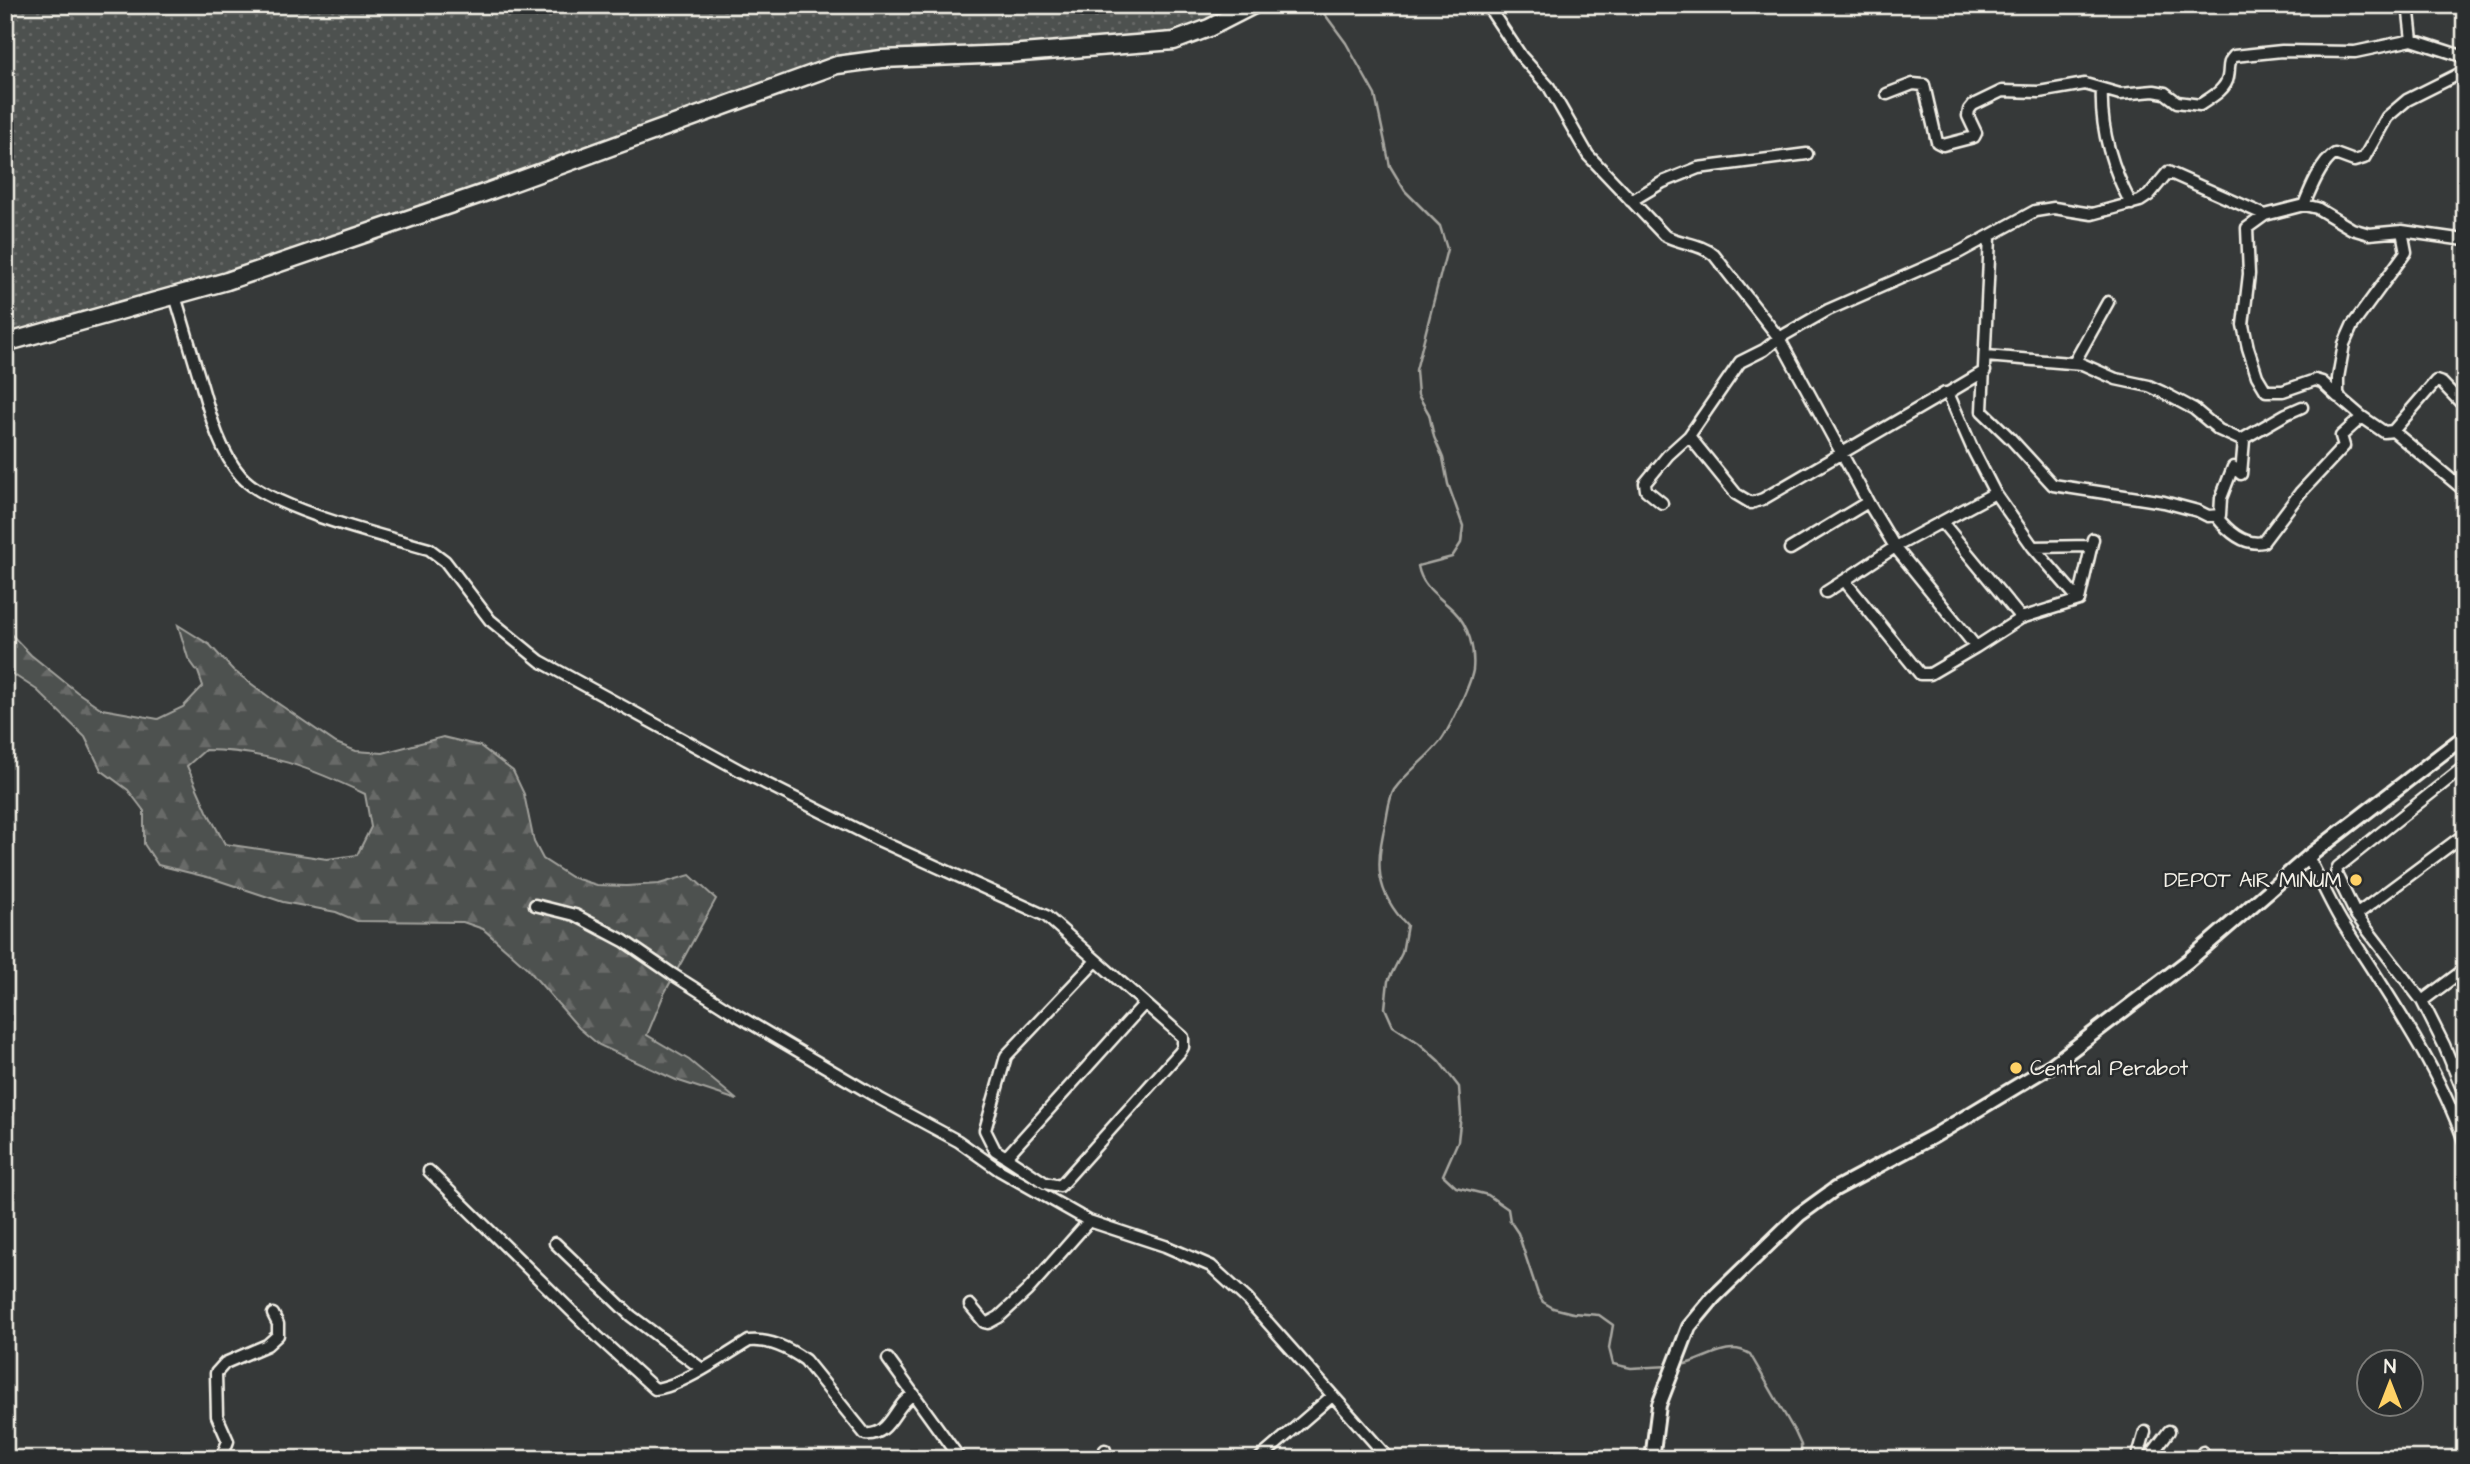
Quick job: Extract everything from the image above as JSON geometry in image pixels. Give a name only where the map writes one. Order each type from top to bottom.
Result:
[{"type":"highway","points":[[5,344],[175,296],[484,194],[837,65],[1174,41],[1197,33],[1254,5]]},
{"type":"street","points":[[1487,5],[1521,56],[1549,87],[1588,155],[1664,235],[1683,243],[1705,247],[1714,255],[1779,338],[1895,547],[1976,647]]},
{"type":"street","points":[[2403,5],[2409,13],[2412,40]]},
{"type":"street","points":[[1887,94],[1913,84],[1924,85],[1937,142],[1944,145],[1974,137],[1976,133],[1968,116],[1969,110],[1973,105],[2002,92],[2039,92],[2085,84],[2120,94],[2154,91],[2165,93],[2177,102],[2200,105],[2223,88],[2228,79],[2229,62],[2236,55],[2282,51],[2356,52],[2412,40],[2465,57]]},
{"type":"street","points":[[2304,205],[2311,187],[2328,159],[2335,154],[2354,161],[2364,158],[2387,117],[2407,100],[2465,71]]},
{"type":"street","points":[[2102,89],[2101,110],[2105,131],[2122,186],[2131,204]]},
{"type":"street","points":[[1631,201],[1663,183],[1698,169],[1807,154]]},
{"type":"street","points":[[1662,503],[1646,490],[1645,484],[1668,455],[1689,436],[1740,362],[1840,304],[1990,237],[2042,209],[2054,208],[2092,214],[2131,204],[2149,195],[2168,172],[2265,215]]},
{"type":"street","points":[[2465,240],[2402,231],[2369,234],[2358,232],[2317,208],[2304,205],[2265,215],[2249,225],[2246,234],[2249,265],[2243,325],[2257,376],[2269,392],[2283,391],[2315,380],[2322,382],[2362,417],[2384,432],[2393,431],[2435,381],[2442,383],[2465,407]]},
{"type":"street","points":[[2342,399],[2338,386],[2344,344],[2358,318],[2406,252],[2402,231]]},
{"type":"street","points":[[1990,237],[1982,411],[2050,483],[2164,502],[2216,516],[2220,514],[2221,498],[2233,467],[2241,474],[2244,440]]},
{"type":"street","points":[[175,296],[214,425],[241,477],[312,514],[429,549],[445,561],[490,620],[558,673],[878,840],[1035,909],[1060,926],[1183,1037],[1184,1047],[1060,1186],[1045,1183],[995,1150],[985,1130],[1006,1056],[1096,961]]},
{"type":"street","points":[[2074,363],[2108,302]]},
{"type":"street","points":[[1986,356],[2074,363],[2096,369],[2116,379],[2162,391],[2194,409],[2219,430],[2237,439],[2244,440],[2302,407]]},
{"type":"street","points":[[1689,436],[1736,494],[1751,503],[1763,499],[1985,371]]},
{"type":"street","points":[[1948,393],[1995,493],[2033,547],[2079,600]]},
{"type":"street","points":[[2216,516],[2228,532],[2256,543],[2263,542],[2300,492],[2344,446],[2342,433],[2362,417]]},
{"type":"street","points":[[2393,431],[2465,491]]},
{"type":"street","points":[[1826,592],[1895,547],[1995,493]]},
{"type":"street","points":[[1790,549],[1868,502]]},
{"type":"street","points":[[1942,522],[2021,618]]},
{"type":"street","points":[[2033,547],[2092,543],[2079,600]]},
{"type":"street","points":[[1848,578],[1848,585],[1920,674],[1930,674],[2021,618],[2079,600]]},
{"type":"street","points":[[1652,1459],[1659,1405],[1689,1327],[1708,1304],[1799,1215],[1835,1189],[1934,1136],[2052,1065],[2188,961],[2308,857],[2465,736]]},
{"type":"street","points":[[2465,766],[2338,867],[2337,879],[2356,915],[2422,1001],[2465,1096]]},
{"type":"street","points":[[2356,915],[2465,834]]},
{"type":"street","points":[[2308,857],[2342,921],[2399,1011],[2430,1068],[2465,1144]]},
{"type":"street","points":[[535,905],[575,915],[624,941],[737,1015],[957,1141],[999,1170],[1089,1221],[1165,1246],[1211,1266],[1247,1299],[1389,1459]]},
{"type":"street","points":[[2422,1001],[2465,969]]},
{"type":"street","points":[[1006,1157],[1144,1004]]},
{"type":"street","points":[[2452,1066],[2465,1056]]},
{"type":"street","points":[[429,1171],[599,1338],[656,1389],[665,1388],[749,1341],[759,1340],[780,1346],[805,1360],[865,1434],[872,1435],[887,1427],[906,1398],[914,1394]]},
{"type":"street","points":[[970,1305],[984,1322],[988,1323],[999,1317],[1027,1291],[1089,1221]]},
{"type":"street","points":[[555,1243],[631,1316],[702,1368]]},
{"type":"street","points":[[221,1459],[228,1441],[217,1416],[216,1373],[225,1363],[267,1345],[278,1335],[278,1324],[273,1314]]},
{"type":"street","points":[[888,1359],[960,1459]]},
{"type":"street","points":[[1259,1459],[1332,1396]]},
{"type":"street","points":[[2148,1459],[2169,1431]]},
{"type":"street","points":[[2137,1459],[2145,1432]]},
{"type":"street","points":[[1098,1459],[1105,1450]]},
{"type":"green space","points":[[5,5],[1237,5],[1179,39],[854,56],[599,147],[232,272],[5,339]]},
{"type":"green space","points":[[178,625],[210,645],[233,670],[273,700],[336,743],[356,751],[383,753],[443,737],[480,746],[513,771],[524,794],[534,842],[543,859],[571,877],[597,885],[626,886],[659,884],[690,875],[716,899],[664,994],[647,1035],[689,1060],[737,1100],[676,1080],[599,1045],[579,1028],[526,967],[483,929],[463,922],[357,921],[336,912],[283,902],[211,878],[158,865],[144,844],[144,811],[128,790],[101,770],[85,737],[37,690],[5,669],[5,628],[31,655],[102,709],[158,719],[183,707],[203,686],[198,672],[188,658]],"holes":[[[205,750],[227,751],[288,763],[365,794],[371,827],[357,855],[327,859],[225,844],[187,766]]]},
{"type":"waterway","points":[[1318,5],[1346,43],[1375,95],[1390,166],[1405,191],[1440,226],[1447,249],[1416,370],[1418,395],[1429,414],[1448,484],[1463,526],[1461,543],[1452,557],[1418,566],[1427,586],[1464,624],[1472,646],[1473,670],[1464,696],[1443,738],[1399,784],[1390,801],[1380,850],[1380,876],[1389,901],[1407,925],[1402,953],[1388,981],[1385,1008],[1393,1026],[1419,1043],[1439,1061],[1459,1087],[1461,1115],[1458,1141],[1443,1175],[1456,1187],[1488,1195],[1508,1209],[1510,1221],[1518,1233],[1543,1302],[1553,1308],[1573,1313],[1599,1315],[1613,1325],[1609,1348],[1613,1364],[1631,1368],[1670,1366]]},
{"type":"waterway","points":[[1680,1365],[1724,1350],[1741,1350],[1750,1354],[1795,1432],[1801,1445],[1802,1459]]},
{"type":"place","name":"DEPOT AIR MINUM","points":[[2356,880]]},
{"type":"place","name":"Central Perabot","points":[[2016,1068]]}]
